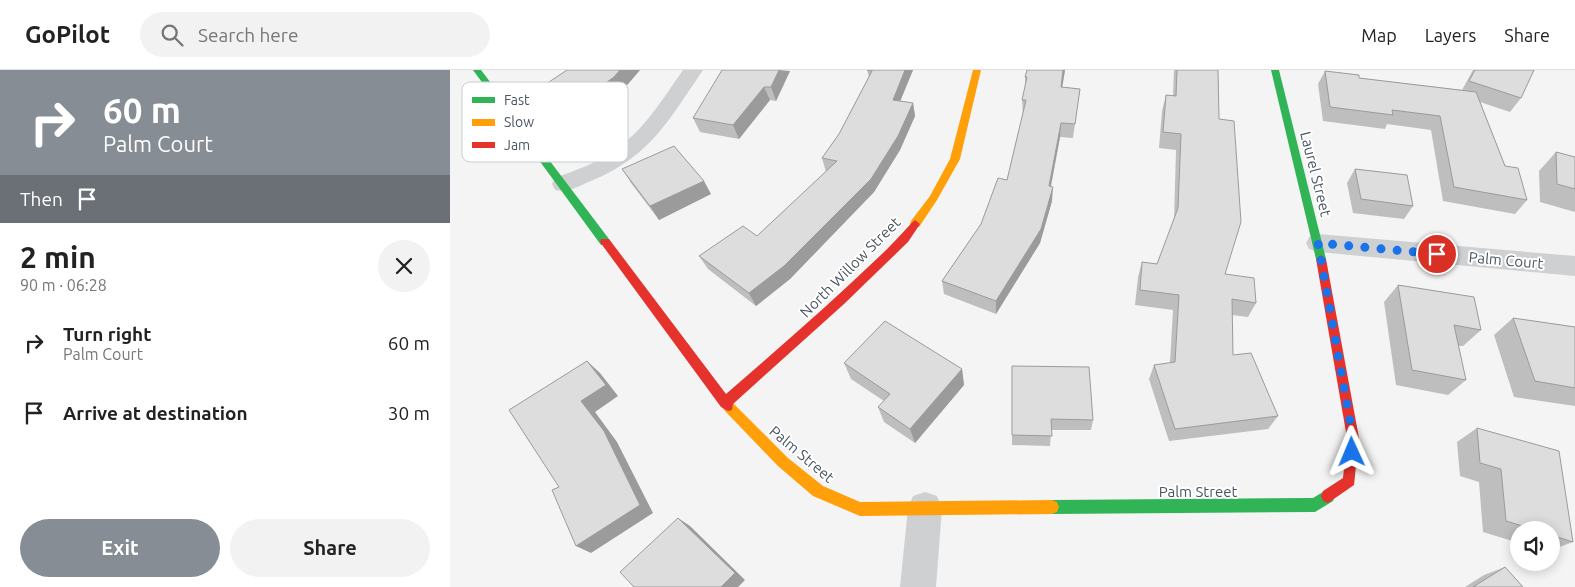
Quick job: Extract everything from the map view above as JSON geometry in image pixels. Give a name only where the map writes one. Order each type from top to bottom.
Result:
[{"type":"street","name":"Palm Street","points":[[477,70],[486,82]]},
{"type":"street","points":[[628,151],[647,133],[693,70]]},
{"type":"street","name":"North Willow Street","points":[[725,403],[840,301],[904,239],[934,198],[955,160],[978,70]]},
{"type":"street","name":"Laurel Street","points":[[1275,70],[1318,243],[1353,438],[1349,481],[1315,505]]},
{"type":"street","name":"Palm Street","points":[[546,162],[725,403],[783,462],[818,491],[860,509],[1315,505]]},
{"type":"street","points":[[563,184],[610,162]]},
{"type":"street","name":"Palm Court","points":[[1318,243],[1575,266]]},
{"type":"street","points":[[918,587],[925,508]]},
{"type":"building","points":[[567,70],[620,70],[607,82],[549,82]]},
{"type":"building","points":[[722,70],[779,70],[771,87],[764,87],[733,125],[693,118]]},
{"type":"building","points":[[867,70],[905,70],[893,100],[913,103],[898,136],[871,179],[784,266],[749,293],[699,256],[743,226],[757,236],[837,161],[822,158],[839,134],[872,71]]},
{"type":"building","points":[[1027,70],[1063,70],[1061,87],[1080,89],[1075,124],[1061,123],[1049,186],[1053,187],[1041,229],[996,301],[942,281],[981,224],[998,178],[1007,180],[1026,100],[1022,100]]},
{"type":"building","points":[[1177,70],[1218,70],[1219,119],[1234,121],[1241,222],[1225,274],[1254,278],[1256,303],[1232,299],[1233,355],[1251,353],[1278,416],[1175,429],[1154,365],[1175,362],[1179,295],[1140,290],[1142,262],[1157,264],[1178,208],[1181,134],[1163,132],[1166,95],[1176,96]]},
{"type":"building","points":[[1475,70],[1534,70],[1521,98],[1469,81]]},
{"type":"building","points":[[1325,71],[1359,75],[1359,78],[1476,92],[1505,166],[1518,168],[1527,200],[1454,187],[1440,116],[1392,110],[1393,115],[1330,107]]},
{"type":"building","points":[[674,146],[704,181],[650,206],[622,169]]},
{"type":"building","points":[[1556,152],[1575,157],[1575,189],[1557,184]]},
{"type":"building","points":[[1355,169],[1407,175],[1413,206],[1361,199]]},
{"type":"building","points":[[1398,285],[1474,297],[1481,330],[1454,325],[1466,380],[1412,370]]},
{"type":"building","points":[[1513,318],[1575,327],[1575,388],[1535,381]]},
{"type":"building","points":[[885,321],[962,369],[910,429],[878,407],[890,394],[844,363]]},
{"type":"building","points":[[587,361],[606,385],[581,401],[604,431],[640,505],[576,546],[552,490],[559,487],[509,410]]},
{"type":"building","points":[[1012,366],[1089,367],[1093,420],[1051,419],[1052,436],[1012,435]]},
{"type":"building","points":[[1477,428],[1559,451],[1573,542],[1560,538],[1560,521],[1506,521],[1501,469],[1480,463]]},
{"type":"building","points":[[678,518],[735,573],[721,587],[634,587],[620,572]]},
{"type":"building","points":[[1505,567],[1523,587],[1473,587]]},
{"type":"traffic: fast","points":[[477,70],[486,82]]},
{"type":"traffic: fast","points":[[1275,70],[1321,259]]},
{"type":"traffic: fast","points":[[545,162],[605,242]]},
{"type":"traffic: fast","points":[[1052,507],[1315,505],[1328,496]]},
{"type":"traffic: slow","points":[[915,224],[934,198],[955,159],[977,70]]},
{"type":"traffic: slow","points":[[728,406],[783,462],[818,491],[860,509],[1052,507]]},
{"type":"traffic: jam","points":[[725,403],[840,301],[904,239],[915,224]]},
{"type":"traffic: jam","points":[[605,242],[728,406]]},
{"type":"traffic: jam","points":[[1321,259],[1353,438],[1349,481],[1328,496]]},
{"type":"route","points":[[1352,452],[1353,438],[1318,243],[1437,254]]}]
